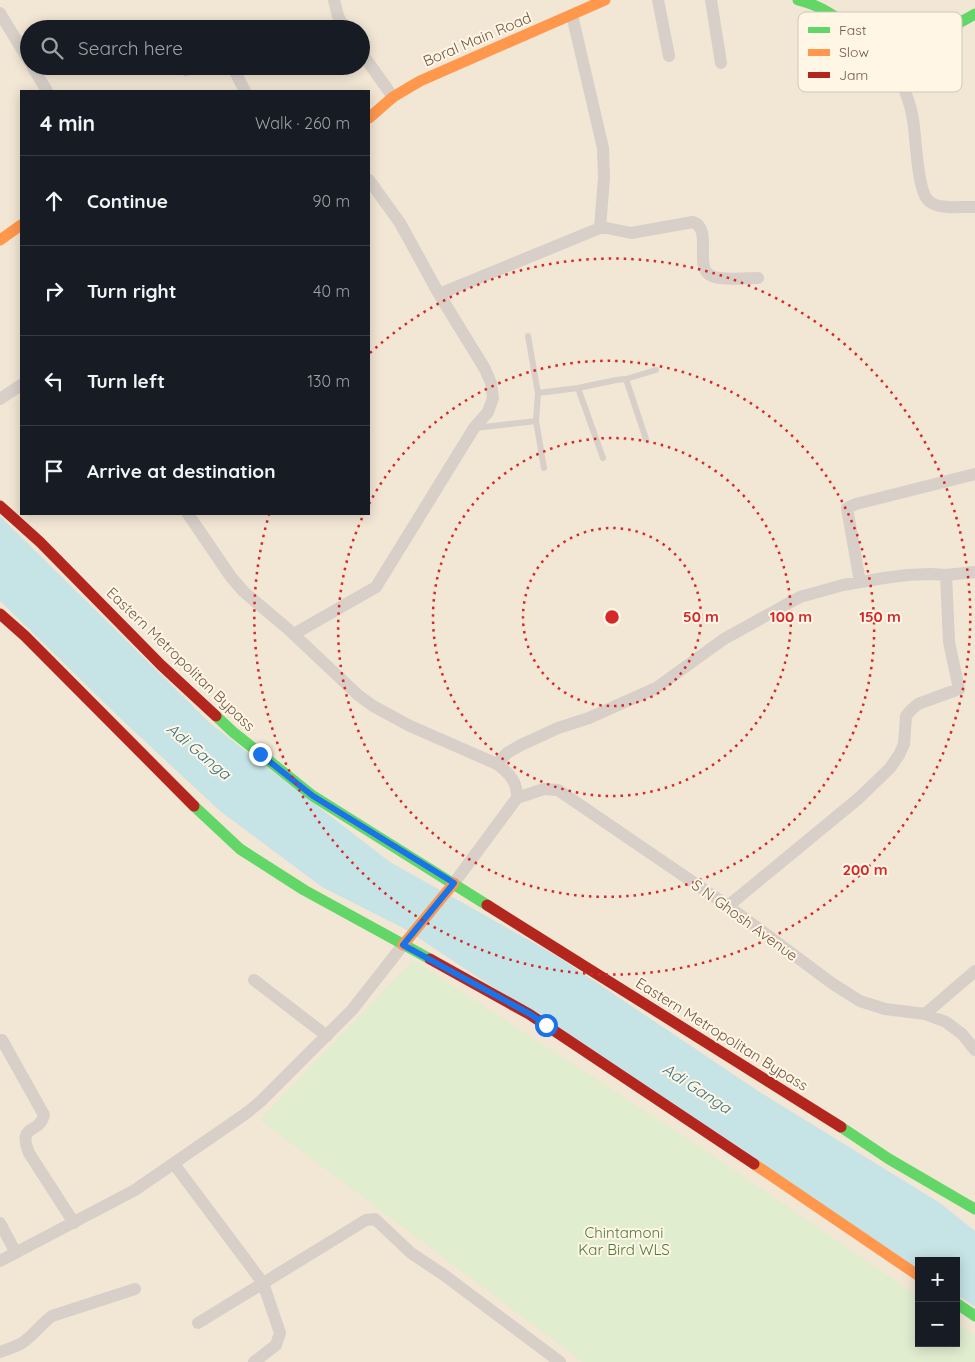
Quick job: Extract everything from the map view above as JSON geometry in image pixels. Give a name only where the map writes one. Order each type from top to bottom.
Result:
[{"type":"main road","name":"Boral Main Road","points":[[370,117],[393,97],[420,81],[605,0]]},
{"type":"main road","points":[[798,0],[828,12]]},
{"type":"main road","points":[[962,22],[975,14]]},
{"type":"main road","points":[[0,240],[20,226]]},
{"type":"main road","name":"Eastern Metropolitan Bypass","points":[[0,506],[40,542],[161,666],[233,732],[313,796],[889,1158],[975,1208]]},
{"type":"main road","points":[[0,614],[25,636],[174,787],[240,849],[304,890],[530,1014],[821,1208],[915,1273]]},
{"type":"main road","points":[[403,945],[454,883]]},
{"type":"main road","points":[[960,1305],[975,1316]]},
{"type":"street","points":[[334,0],[340,20]]},
{"type":"street","points":[[658,0],[669,56]]},
{"type":"street","points":[[711,0],[721,63]]},
{"type":"street","points":[[0,13],[20,47]]},
{"type":"street","points":[[572,15],[603,148],[604,178],[600,228]]},
{"type":"street","points":[[370,65],[393,97]]},
{"type":"street","points":[[37,75],[46,90]]},
{"type":"street","points":[[237,75],[244,90]]},
{"type":"street","points":[[904,92],[913,120],[919,176],[926,199],[933,204],[941,206],[975,207]]},
{"type":"street","points":[[294,634],[376,587],[474,428],[488,412],[493,398],[486,368],[439,294],[400,223],[370,181]]},
{"type":"street","points":[[439,294],[600,228],[631,233],[693,222],[701,228],[705,270],[709,274],[717,277],[758,278]]},
{"type":"street","points":[[0,399],[20,386]]},
{"type":"street","points":[[860,582],[847,508],[856,504],[975,474]]},
{"type":"street","points":[[189,515],[231,577],[244,592],[294,634],[346,685],[373,706],[410,726],[496,764],[508,772],[515,780],[517,798],[454,883]]},
{"type":"street","points":[[496,764],[507,753],[558,728],[589,718],[656,688],[724,639],[800,598],[860,582],[907,575],[946,575],[975,572]]},
{"type":"street","points":[[728,906],[858,798],[890,768],[904,744],[906,716],[911,710],[918,704],[959,689],[949,642],[946,575]]},
{"type":"street","name":"S N Ghosh Avenue","points":[[517,798],[544,789],[558,790],[728,906],[833,984],[860,1001],[885,1009],[925,1014],[946,1022],[962,1034],[975,1050]]},
{"type":"street","points":[[0,1261],[135,1190],[261,1101],[352,1010],[403,945]]},
{"type":"street","points":[[925,1014],[975,971]]},
{"type":"street","points":[[254,980],[327,1036]]},
{"type":"street","points":[[2,1040],[44,1114],[42,1121],[27,1132],[24,1142],[29,1153],[74,1223]]},
{"type":"street","points":[[174,1164],[263,1283],[280,1333],[276,1345],[254,1362]]},
{"type":"street","points":[[198,1323],[366,1220],[375,1218],[411,1253],[444,1275],[560,1362]]},
{"type":"street","points":[[0,1223],[16,1253]]},
{"type":"street","points":[[0,1352],[24,1342],[52,1316],[135,1289]]},
{"type":"lane","points":[[528,336],[538,393],[536,421],[544,468]]},
{"type":"lane","points":[[538,393],[626,379],[656,370]]},
{"type":"lane","points":[[626,379],[646,439]]},
{"type":"lane","points":[[578,388],[604,458]]},
{"type":"lane","points":[[474,428],[536,421]]},
{"type":"shaded area","points":[[0,0],[975,0],[975,1362],[0,1362]]},
{"type":"green space","name":"Chintamoni Kar Bird WLS","points":[[413,960],[700,1147],[915,1294],[915,1347],[960,1347],[960,1325],[975,1335],[975,1362],[583,1362],[260,1120]]},
{"type":"water","name":"Adi Ganga","points":[[0,516],[211,724],[390,862],[557,956],[761,1093],[940,1203],[975,1231],[975,1307],[960,1297],[960,1257],[915,1257],[915,1266],[405,929],[322,887],[220,811],[121,719],[0,601]]},
{"type":"traffic: fast","points":[[798,0],[828,12]]},
{"type":"traffic: fast","points":[[962,21],[975,14]]},
{"type":"traffic: fast","points":[[216,716],[233,732],[313,796],[487,905]]},
{"type":"traffic: fast","points":[[194,806],[240,849],[304,890],[430,959]]},
{"type":"traffic: fast","points":[[841,1127],[889,1159],[975,1209]]},
{"type":"traffic: fast","points":[[960,1306],[975,1316]]},
{"type":"traffic: slow","points":[[370,117],[393,97],[420,81],[605,0]]},
{"type":"traffic: slow","points":[[0,240],[20,226]]},
{"type":"traffic: slow","points":[[403,945],[454,883]]},
{"type":"traffic: slow","points":[[754,1164],[915,1273]]},
{"type":"traffic: jam","points":[[0,506],[40,542],[161,665],[216,716]]},
{"type":"traffic: jam","points":[[0,614],[25,636],[194,806]]},
{"type":"traffic: jam","points":[[487,905],[841,1127]]},
{"type":"traffic: jam","points":[[430,959],[529,1014],[754,1164]]},
{"type":"route","points":[[260,754],[313,796],[454,883],[403,945],[530,1014],[546,1025]]}]
